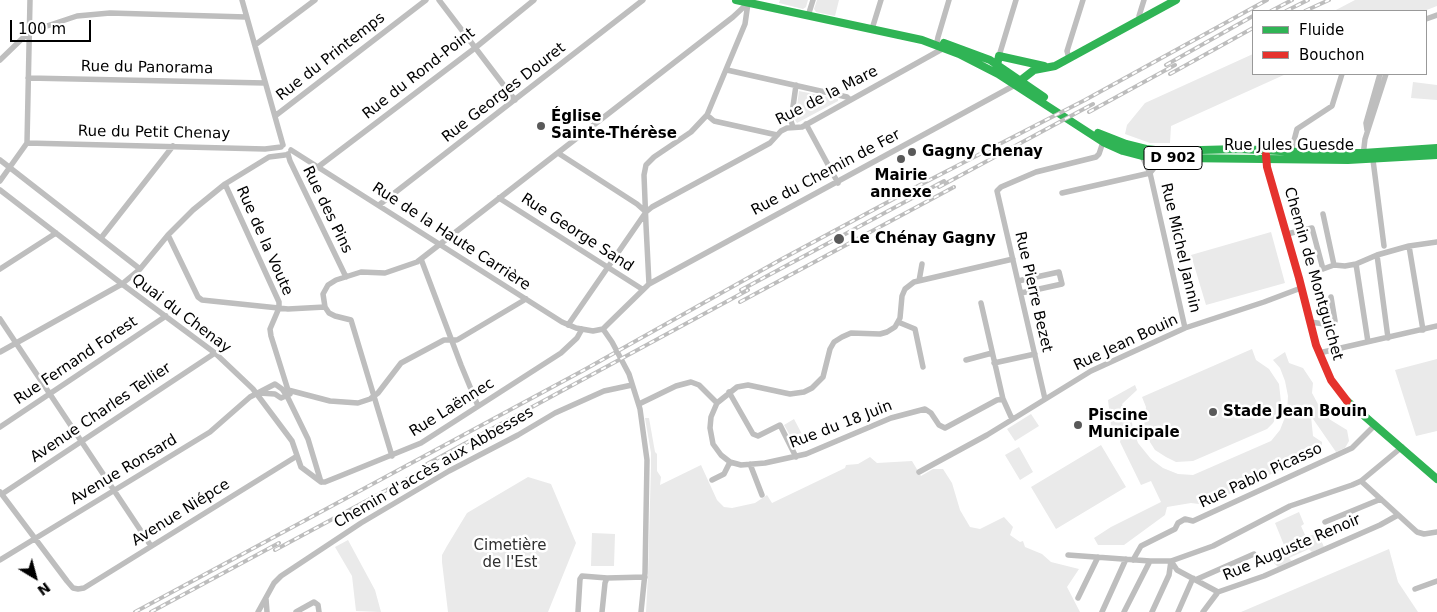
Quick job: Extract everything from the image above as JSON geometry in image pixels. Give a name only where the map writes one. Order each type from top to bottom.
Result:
[{"type":"main road","name":"D 902","points":[[736,0],[748,1],[808,16],[922,40],[959,54],[995,73],[1020,80]]},
{"type":"main road","points":[[1020,80],[1034,70],[1055,66],[1176,0]]},
{"type":"main road","name":"D 902","points":[[940,46],[998,60],[1047,103],[1089,130]]},
{"type":"main road","points":[[1010,58],[1022,67],[1020,80]]},
{"type":"main road","points":[[995,73],[998,60],[1010,58],[1046,67]]},
{"type":"main road","name":"Rue Jules Guesde","points":[[1089,130],[1103,142],[1123,151],[1142,156],[1162,158],[1266,159],[1363,156],[1437,148]]},
{"type":"main road","name":"Rue Jules Guesde","points":[[1089,130],[1146,149],[1164,151],[1266,150],[1363,156],[1373,160],[1437,155]]},
{"type":"main road","name":"Chemin de Montguichet","points":[[1266,150],[1266,159],[1310,322],[1326,370],[1338,393],[1437,479]]},
{"type":"street","points":[[0,181],[27,142],[30,0]]},
{"type":"street","points":[[242,0],[282,146]]},
{"type":"street","points":[[255,45],[315,0]]},
{"type":"street","name":"Rue du Printemps","points":[[275,116],[426,0]]},
{"type":"street","points":[[439,0],[515,100]]},
{"type":"street","name":"Rue du Rond-Point","points":[[318,167],[475,48],[534,0]]},
{"type":"street","name":"Rue Georges Douret","points":[[379,205],[643,0]]},
{"type":"street","points":[[808,16],[813,0]]},
{"type":"street","points":[[872,29],[881,0]]},
{"type":"street","points":[[940,46],[950,0]]},
{"type":"street","points":[[998,60],[1016,0]]},
{"type":"street","points":[[1069,58],[1067,51],[1083,0]]},
{"type":"street","points":[[1141,19],[1144,0]]},
{"type":"street","points":[[641,612],[645,577],[647,460],[639,404],[630,374],[603,329],[649,284],[644,175],[646,165],[654,157],[691,132],[707,115],[745,24],[748,1]]},
{"type":"street","points":[[392,456],[351,320],[335,316],[324,307],[324,294],[328,285],[361,272],[385,273],[417,262],[733,16],[748,1]]},
{"type":"street","points":[[0,60],[29,32],[76,16],[110,13],[246,17]]},
{"type":"street","name":"Rue de la Mare","points":[[646,212],[770,143],[777,135],[788,128],[796,128],[806,124],[940,46]]},
{"type":"street","points":[[727,70],[847,96],[850,100]]},
{"type":"street","points":[[1291,152],[1297,129],[1332,106],[1342,75]]},
{"type":"street","points":[[1368,132],[1366,123],[1380,75]]},
{"type":"street","points":[[1363,156],[1368,132],[1386,75]]},
{"type":"street","name":"Rue du Panorama","points":[[28,78],[265,83]]},
{"type":"street","name":"Rue du Chemin de Fer","points":[[649,284],[1020,80]]},
{"type":"street","points":[[793,127],[791,121],[796,85]]},
{"type":"street","points":[[707,115],[714,121],[777,135]]},
{"type":"street","points":[[806,124],[837,182]]},
{"type":"street","name":"Rue du Petit Chenay","points":[[27,142],[265,149],[282,146]]},
{"type":"street","name":"Rue Pierre Bezet","points":[[1045,399],[997,191],[1001,187],[1036,172],[1096,157],[1103,142]]},
{"type":"street","name":"Rue de la Haute Carrière","points":[[282,146],[289,145],[288,153],[318,167],[568,325],[593,331],[603,329]]},
{"type":"street","points":[[101,238],[173,146]]},
{"type":"street","points":[[265,149],[269,157]]},
{"type":"street","points":[[0,352],[122,284],[140,269],[168,235],[224,184],[269,157],[288,153]]},
{"type":"street","name":"Rue des Pins","points":[[288,153],[290,161],[346,277]]},
{"type":"street","points":[[558,153],[638,204],[646,212]]},
{"type":"street","name":"Rue Michel Jannin","points":[[1142,156],[1150,173],[1185,328]]},
{"type":"street","points":[[1062,193],[1150,173],[1162,158]]},
{"type":"street","points":[[0,160],[140,269]]},
{"type":"street","points":[[1373,160],[1384,246]]},
{"type":"street","name":"Rue de la Voute","points":[[224,184],[279,302],[279,308]]},
{"type":"street","name":"Quai du Chenay","points":[[0,190],[215,353],[256,393],[292,441],[301,467],[320,482]]},
{"type":"street","name":"Rue George Sand","points":[[499,198],[642,289]]},
{"type":"street","points":[[568,325],[646,212]]},
{"type":"street","points":[[1323,214],[1334,265]]},
{"type":"street","points":[[1287,234],[1312,228],[1323,269],[1334,265],[1356,264],[1377,255],[1409,246],[1437,242]]},
{"type":"street","points":[[0,270],[56,233]]},
{"type":"street","points":[[168,235],[198,297],[202,300],[298,310],[324,307]]},
{"type":"street","points":[[1409,246],[1423,330]]},
{"type":"street","points":[[1377,255],[1388,338]]},
{"type":"street","points":[[421,259],[478,406]]},
{"type":"street","points":[[712,480],[724,474],[730,462],[715,448],[711,437],[711,417],[716,403],[729,392],[748,385],[790,394],[804,392],[816,386],[823,377],[830,349],[834,342],[851,333],[880,334],[887,332],[898,322],[904,291],[914,282],[1013,259]]},
{"type":"street","points":[[919,281],[922,264]]},
{"type":"street","points":[[1356,264],[1368,342]]},
{"type":"street","points":[[1018,281],[1059,272],[1061,278],[1062,284],[1021,293]]},
{"type":"street","name":"Rue Jean Bouin","points":[[919,472],[1091,371],[1185,328],[1301,288]]},
{"type":"street","points":[[1310,322],[1332,325],[1335,321],[1330,297]]},
{"type":"street","points":[[275,384],[290,394],[330,401],[358,403],[373,397],[386,384],[401,363],[444,340],[457,340],[526,299]]},
{"type":"street","points":[[981,303],[1003,400],[1012,419]]},
{"type":"street","points":[[279,308],[270,328],[271,336],[288,390],[308,439],[320,482]]},
{"type":"street","name":"Rue Fernand Forest","points":[[0,427],[166,316]]},
{"type":"street","points":[[0,318],[151,546]]},
{"type":"street","points":[[898,322],[915,329],[924,367]]},
{"type":"street","points":[[1319,353],[1437,326]]},
{"type":"street","name":"Rue Laënnec","points":[[320,482],[331,480],[421,443],[561,353],[582,329]]},
{"type":"street","name":"Avenue Charles Tellier","points":[[1,493],[215,353]]},
{"type":"street","points":[[966,360],[992,353]]},
{"type":"street","points":[[994,363],[1035,354]]},
{"type":"street","name":"Avenue Ronsard","points":[[0,560],[210,432],[256,393],[283,379],[284,375]]},
{"type":"street","points":[[639,404],[671,388],[691,382],[699,384],[716,403]]},
{"type":"street","name":"Chemin d'accès aux Abbesses","points":[[259,612],[277,579],[361,523],[449,471],[518,435],[555,412],[604,391],[632,385]]},
{"type":"street","points":[[729,392],[753,434],[758,436],[780,425],[796,457]]},
{"type":"street","points":[[256,393],[275,394],[281,398],[290,394]]},
{"type":"street","name":"Rue du 18 Juin","points":[[730,462],[741,465],[796,457],[818,450],[891,418],[918,410],[929,410],[941,427],[945,428],[997,400],[1003,400]]},
{"type":"street","name":"Rue Pablo Picasso","points":[[1133,560],[1141,546],[1175,529],[1178,523],[1185,519],[1193,521],[1352,448],[1375,425]]},
{"type":"street","points":[[1068,555],[1171,561],[1213,546],[1290,506],[1344,488],[1361,480],[1402,447]]},
{"type":"street","name":"Avenue Niépce","points":[[35,539],[70,585],[78,589],[84,588],[297,456]]},
{"type":"street","points":[[750,464],[762,495]]},
{"type":"street","points":[[1361,480],[1420,533],[1437,532]]},
{"type":"street","points":[[1,493],[35,539]]},
{"type":"street","points":[[1325,522],[1380,499]]},
{"type":"street","name":"Rue Auguste Renoir","points":[[1203,612],[1218,592],[1264,576],[1380,525],[1398,514]]},
{"type":"street","points":[[1178,612],[1194,579],[1254,554]]},
{"type":"street","points":[[1078,598],[1098,557]]},
{"type":"street","points":[[1102,612],[1126,559]]},
{"type":"street","points":[[1124,612],[1150,561]]},
{"type":"street","points":[[1171,561],[1177,570],[1218,592]]},
{"type":"street","points":[[1152,612],[1169,575],[1171,561]]},
{"type":"street","points":[[578,612],[580,579],[582,576],[607,578],[645,577]]},
{"type":"street","points":[[602,612],[607,578]]},
{"type":"street","points":[[1415,589],[1437,581]]},
{"type":"street","points":[[259,612],[266,612],[266,599]]},
{"type":"street","points":[[296,612],[317,603],[319,612]]},
{"type":"green space","points":[[780,0],[808,0],[806,7],[803,9],[779,3]]},
{"type":"green space","points":[[817,0],[839,0],[835,16],[816,12],[814,9]]},
{"type":"green space","points":[[1355,0],[1437,0],[1437,6],[1427,10],[1336,10]]},
{"type":"green space","points":[[1252,54],[1252,75],[1284,75],[1171,126],[1170,143],[1150,143],[1125,134],[1127,125],[1145,103]]},
{"type":"green space","points":[[1413,82],[1437,85],[1437,100],[1411,98]]},
{"type":"green space","points":[[799,91],[838,99],[838,101],[797,123],[795,120]]},
{"type":"green space","points":[[1271,232],[1285,283],[1206,305],[1191,255]]},
{"type":"green space","points":[[1252,349],[1256,360],[1269,369],[1279,384],[1281,402],[1279,413],[1273,423],[1267,429],[1193,461],[1176,462],[1155,450],[1148,439],[1144,427],[1146,407],[1142,397]]},
{"type":"green space","points":[[1285,352],[1289,363],[1303,368],[1313,383],[1312,393],[1319,406],[1327,402],[1329,419],[1347,430],[1349,441],[1345,448],[1336,452],[1311,416],[1313,436],[1322,442],[1322,447],[1309,456],[1207,505],[1191,503],[1167,507],[1165,515],[1124,545],[1098,545],[1094,538],[1111,527],[1161,502],[1151,481],[1141,485],[1120,442],[1122,434],[1114,433],[1104,437],[1097,436],[1111,425],[1108,400],[1135,385],[1137,390],[1122,404],[1126,413],[1131,416],[1138,443],[1151,459],[1163,468],[1178,474],[1193,475],[1271,441],[1280,430],[1287,412],[1288,396],[1280,368],[1273,360]]},
{"type":"green space","points":[[1437,359],[1437,431],[1416,436],[1395,370]]},
{"type":"green space","points":[[1031,414],[1039,426],[1015,441],[1007,429]]},
{"type":"green space","points":[[645,418],[649,418],[655,452],[657,454],[657,471],[661,477],[660,485],[701,465],[717,500],[724,507],[732,508],[755,503],[767,495],[772,503],[845,468],[846,465],[858,464],[870,457],[877,463],[912,461],[921,476],[933,469],[943,469],[952,483],[960,510],[970,527],[980,529],[1004,517],[1013,527],[1010,535],[1020,542],[1023,541],[1025,547],[1042,554],[1051,562],[1079,569],[1067,587],[1080,612],[646,612],[651,453]]},
{"type":"green space","points":[[794,419],[804,438],[795,444],[784,425]]},
{"type":"green space","points":[[1101,445],[1126,487],[1056,529],[1031,487]]},
{"type":"green space","points":[[1019,447],[1033,472],[1020,480],[1005,455]]},
{"type":"green space","name":"Cimetière de l'Est","points":[[528,477],[551,484],[576,543],[548,612],[448,612],[442,562],[442,555],[447,546],[467,513]]},
{"type":"green space","points":[[1299,512],[1304,524],[1301,526],[1306,537],[1318,533],[1324,547],[1312,552],[1309,549],[1289,558],[1292,561],[1278,567],[1269,558],[1286,550],[1275,523]]},
{"type":"green space","points":[[592,533],[615,534],[614,566],[591,566]]},
{"type":"green space","points":[[348,540],[375,590],[381,612],[356,611],[352,576],[335,547]]},
{"type":"green space","points":[[1389,549],[1398,582],[1418,612],[1241,612]]},
{"type":"railway","points":[[135,612],[584,370],[780,260],[914,188],[1085,100],[1267,0]]},
{"type":"railway","points":[[1273,10],[1292,0]]},
{"type":"railway","points":[[1288,10],[1308,0]]},
{"type":"railway","points":[[1307,10],[1329,0]]},
{"type":"railway","points":[[1166,65],[1252,17]]},
{"type":"railway","points":[[1170,74],[1252,29]]},
{"type":"railway","points":[[1089,112],[1175,65]]},
{"type":"railway","points":[[939,187],[1093,104]]},
{"type":"railway","points":[[741,290],[944,181]]},
{"type":"railway","points":[[740,302],[954,187]]},
{"type":"railway","points":[[427,464],[748,290]]},
{"type":"railway","points":[[275,550],[435,464]]},
{"type":"railway","points":[[151,612],[279,543]]},
{"type":"traffic: fast","points":[[736,0],[922,40],[959,54],[998,74],[1103,142],[1123,151],[1142,156],[1348,160],[1437,155]]},
{"type":"traffic: fast","points":[[1016,84],[1034,70],[1055,66],[1176,0]]},
{"type":"traffic: fast","points":[[944,43],[990,60],[1044,97]]},
{"type":"traffic: fast","points":[[996,70],[999,56],[1044,66]]},
{"type":"traffic: fast","points":[[1098,133],[1126,144],[1164,151],[1239,149],[1363,153],[1437,148]]},
{"type":"traffic: fast","points":[[1347,401],[1437,479]]},
{"type":"traffic: jam","points":[[1266,155],[1267,167],[1316,345],[1331,380],[1347,401]]},
{"type":"place","name":"Église Sainte-Thérèse","points":[[541,126]]},
{"type":"place","name":"Gagny Chenay","points":[[912,152]]},
{"type":"place","name":"Mairie annexe","points":[[901,159]]},
{"type":"place","name":"Le Chénay Gagny","points":[[839,239]]},
{"type":"place","name":"Stade Jean Bouin","points":[[1213,412]]},
{"type":"place","name":"Piscine Municipale","points":[[1078,425]]}]
